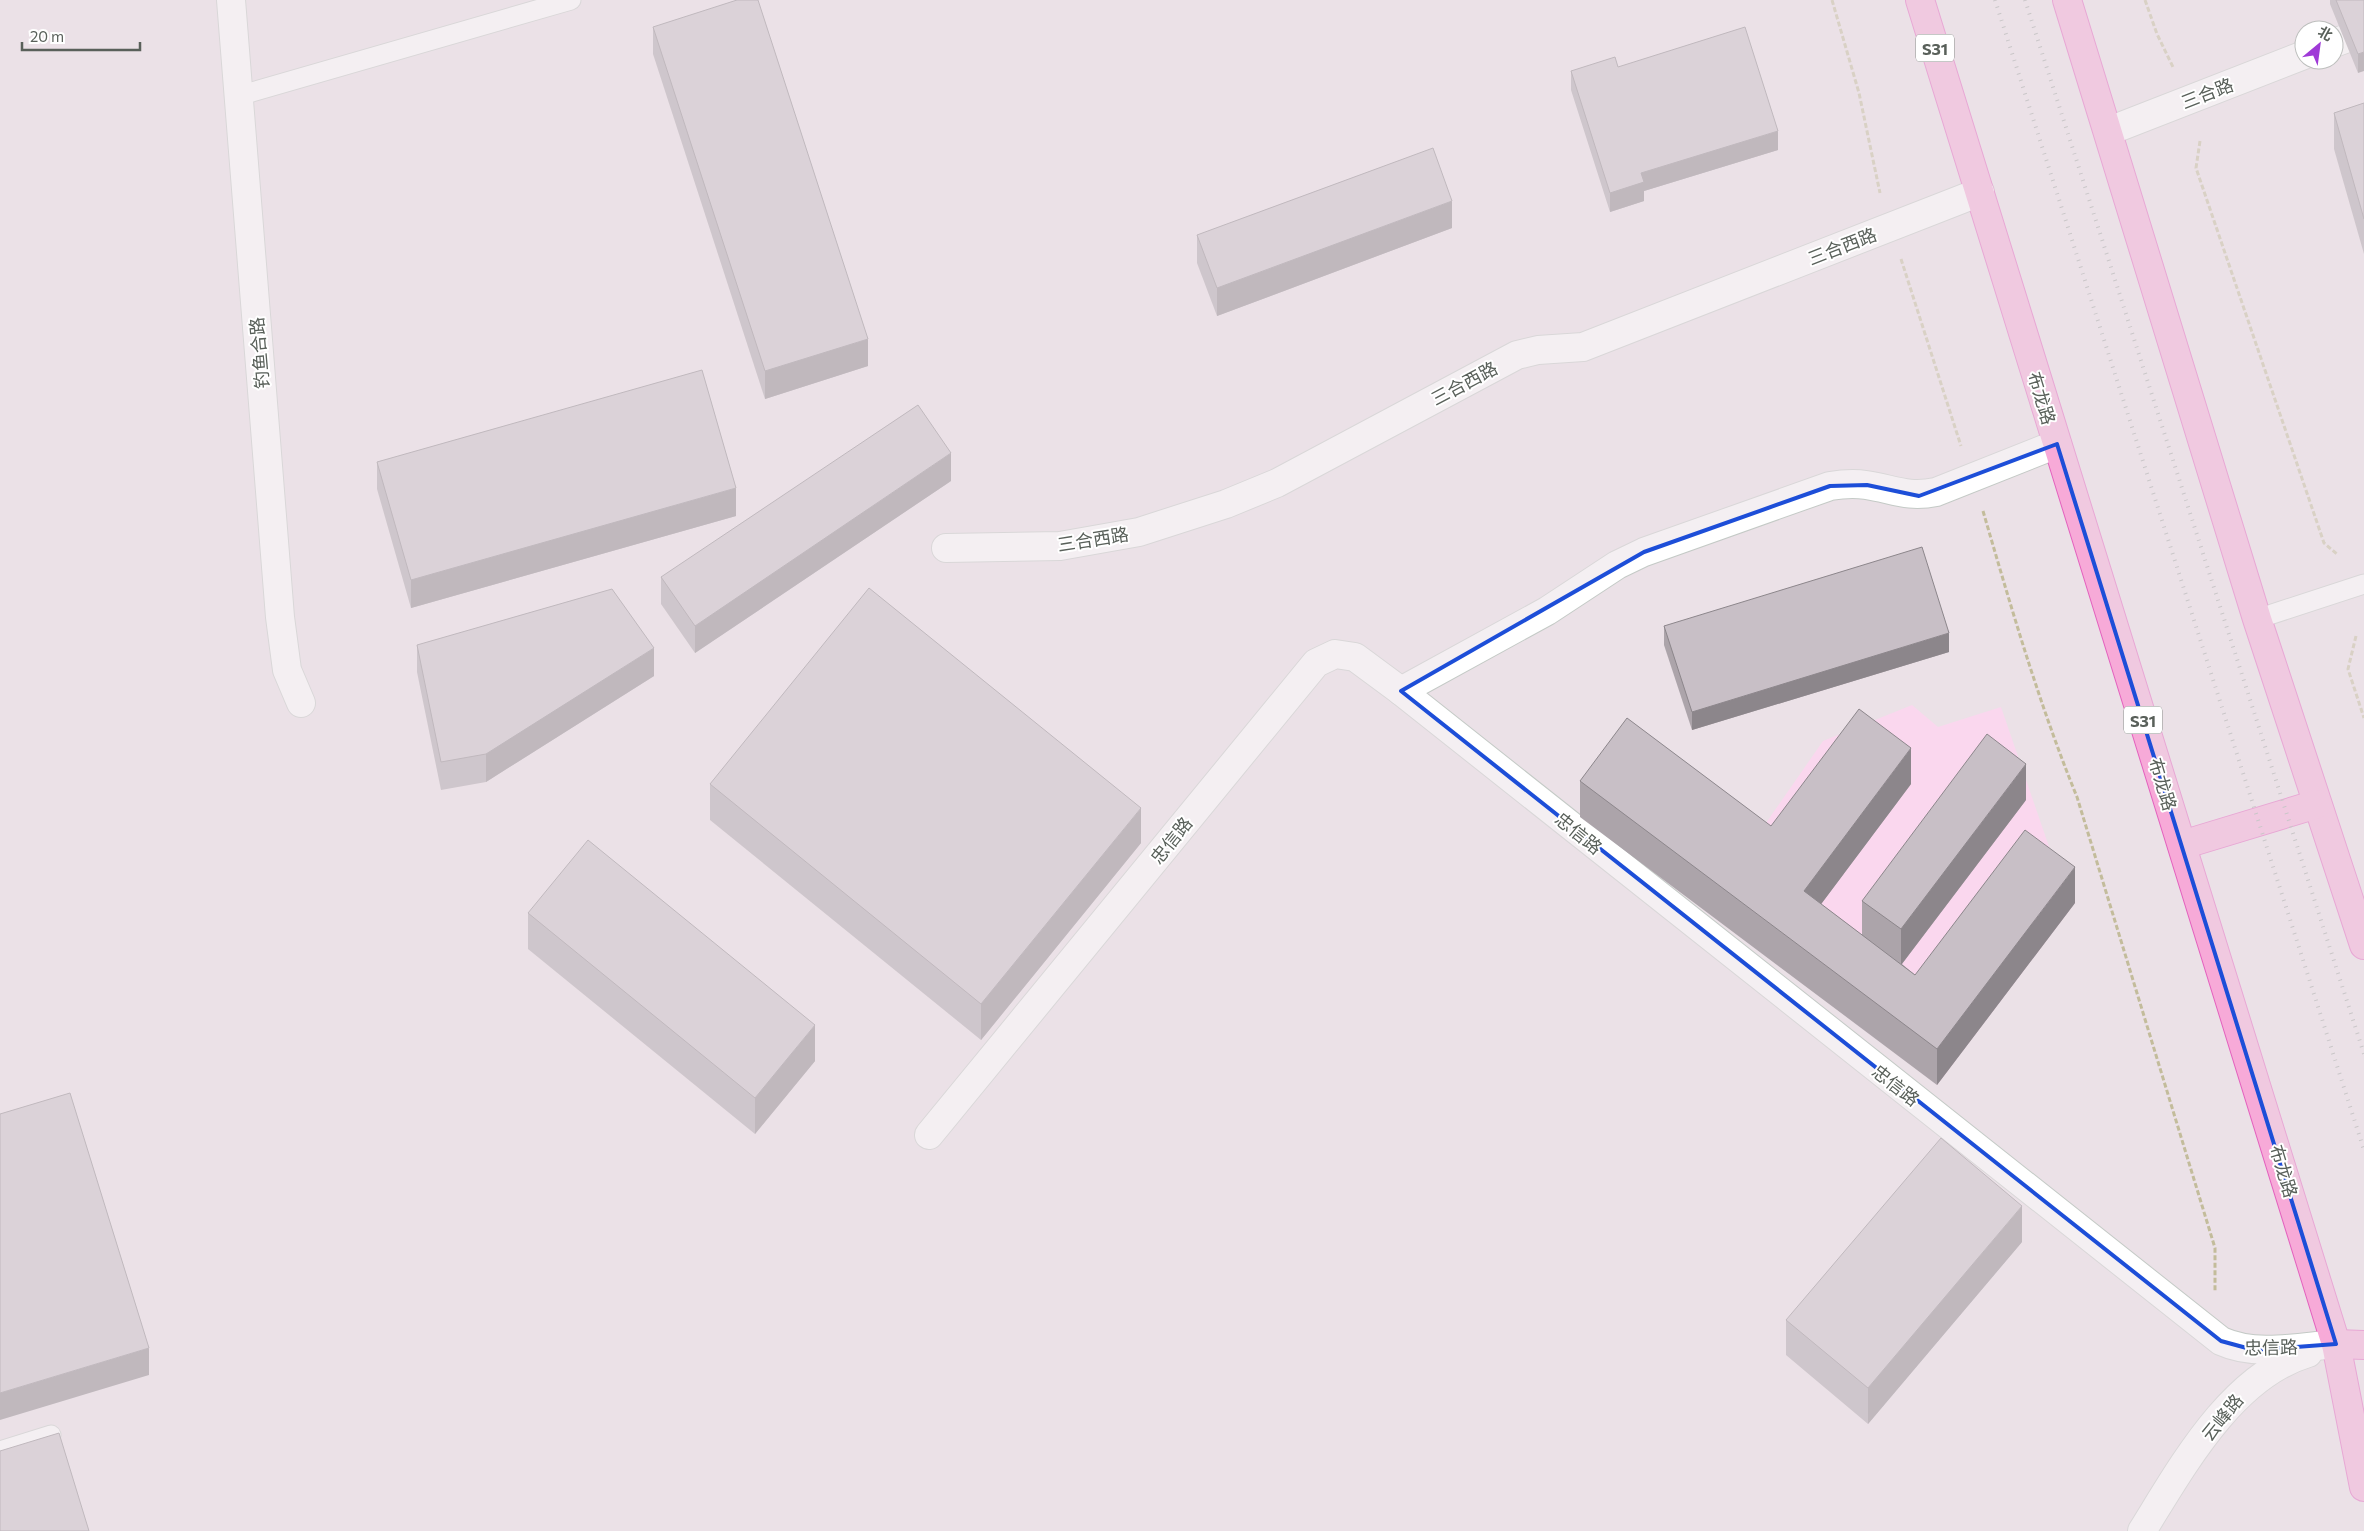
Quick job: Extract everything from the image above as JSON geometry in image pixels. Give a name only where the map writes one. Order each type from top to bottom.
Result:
[{"type":"main road","name":"布龙路","points":[[1920,0],[2336,1344],[2364,1486]]},
{"type":"main road","points":[[2067,0],[2109,131],[2257,619],[2364,945]]},
{"type":"main road","points":[[2182,845],[2317,804]]},
{"type":"main road","points":[[2317,804],[2364,882]]},
{"type":"main road","points":[[2336,1344],[2364,1345]]},
{"type":"main road","points":[[2336,1344],[2364,1376]]},
{"type":"street","name":"钓鱼合路","points":[[231,0],[280,617],[287,670],[301,703]]},
{"type":"street","points":[[2344,40],[2364,32]]},
{"type":"street","name":"三合路","points":[[2109,131],[2294,59]]},
{"type":"street","name":"三合西路","points":[[946,548],[1060,546],[1139,532],[1226,504],[1277,483],[1517,355],[1538,350],[1583,347],[1980,192]]},
{"type":"street","points":[[1401,691],[1546,611],[1617,564],[1644,552],[1830,486],[1851,483],[1919,496],[1936,492],[2056,444]]},
{"type":"street","name":"忠信路","points":[[929,1134],[1316,663],[1335,654],[1354,657],[1401,691],[2221,1342],[2237,1349],[2254,1350],[2336,1344]]},
{"type":"street","name":"云峰路","points":[[2142,1531],[2187,1462],[2220,1417],[2246,1387],[2273,1369],[2302,1355],[2336,1344]]},
{"type":"lane","points":[[238,96],[571,0]]},
{"type":"lane","points":[[2257,619],[2364,584]]},
{"type":"lane","points":[[0,1452],[51,1435]]},
{"type":"path","points":[[1832,0],[1859,93],[1882,201]]},
{"type":"path","points":[[2145,0],[2157,34],[2177,76]]},
{"type":"path","points":[[2200,141],[2196,168],[2324,544],[2338,555]]},
{"type":"path","points":[[1900,257],[1963,453]]},
{"type":"path","points":[[1981,505],[2024,650],[2052,734],[2077,797],[2215,1248],[2214,1288]]},
{"type":"path","points":[[2356,636],[2348,669],[2364,718]]},
{"type":"highlighted area","points":[[2057,444],[2336,1344],[2254,1350],[2221,1341],[1401,691],[1644,552],[1830,486],[1867,485],[1919,496]]},
{"type":"shaded area","points":[[1912,705],[1938,727],[2001,707],[2066,896],[2075,903],[1937,1085],[1750,846],[1823,741]]},
{"type":"building","points":[[737,0],[758,0],[868,339],[765,371],[653,27]]},
{"type":"building","points":[[2336,0],[2364,0],[2364,52],[2358,54]]},
{"type":"building","points":[[1745,27],[1778,131],[1641,173],[1644,182],[1610,193],[1571,71],[1615,57],[1618,67]]},
{"type":"building","points":[[2364,103],[2364,219],[2334,113]]},
{"type":"building","points":[[1433,148],[1452,201],[1217,288],[1197,235]]},
{"type":"building","points":[[702,370],[736,488],[411,580],[377,462]]},
{"type":"building","points":[[918,405],[951,453],[695,626],[661,577]]},
{"type":"building","points":[[1922,547],[1949,633],[1692,712],[1664,626]]},
{"type":"building","points":[[869,588],[1141,808],[981,1004],[710,784]]},
{"type":"building","points":[[612,589],[654,648],[486,754],[441,762],[417,645]]},
{"type":"building","points":[[1859,709],[1911,748],[1804,891],[1915,975],[2025,830],[2075,867],[1937,1049],[1580,781],[1627,718],[1771,826]]},
{"type":"building","points":[[1987,734],[2026,764],[1901,929],[1862,901]]},
{"type":"building","points":[[588,840],[815,1025],[755,1098],[528,913]]},
{"type":"building","points":[[70,1093],[149,1348],[0,1393],[0,1114]]},
{"type":"building","points":[[1941,1138],[2022,1206],[1868,1388],[1786,1320]]},
{"type":"building","points":[[59,1433],[89,1531],[0,1531],[0,1451]]},
{"type":"railway","points":[[1995,0],[2364,1150]]},
{"type":"railway","points":[[2025,0],[2364,1054]]}]
